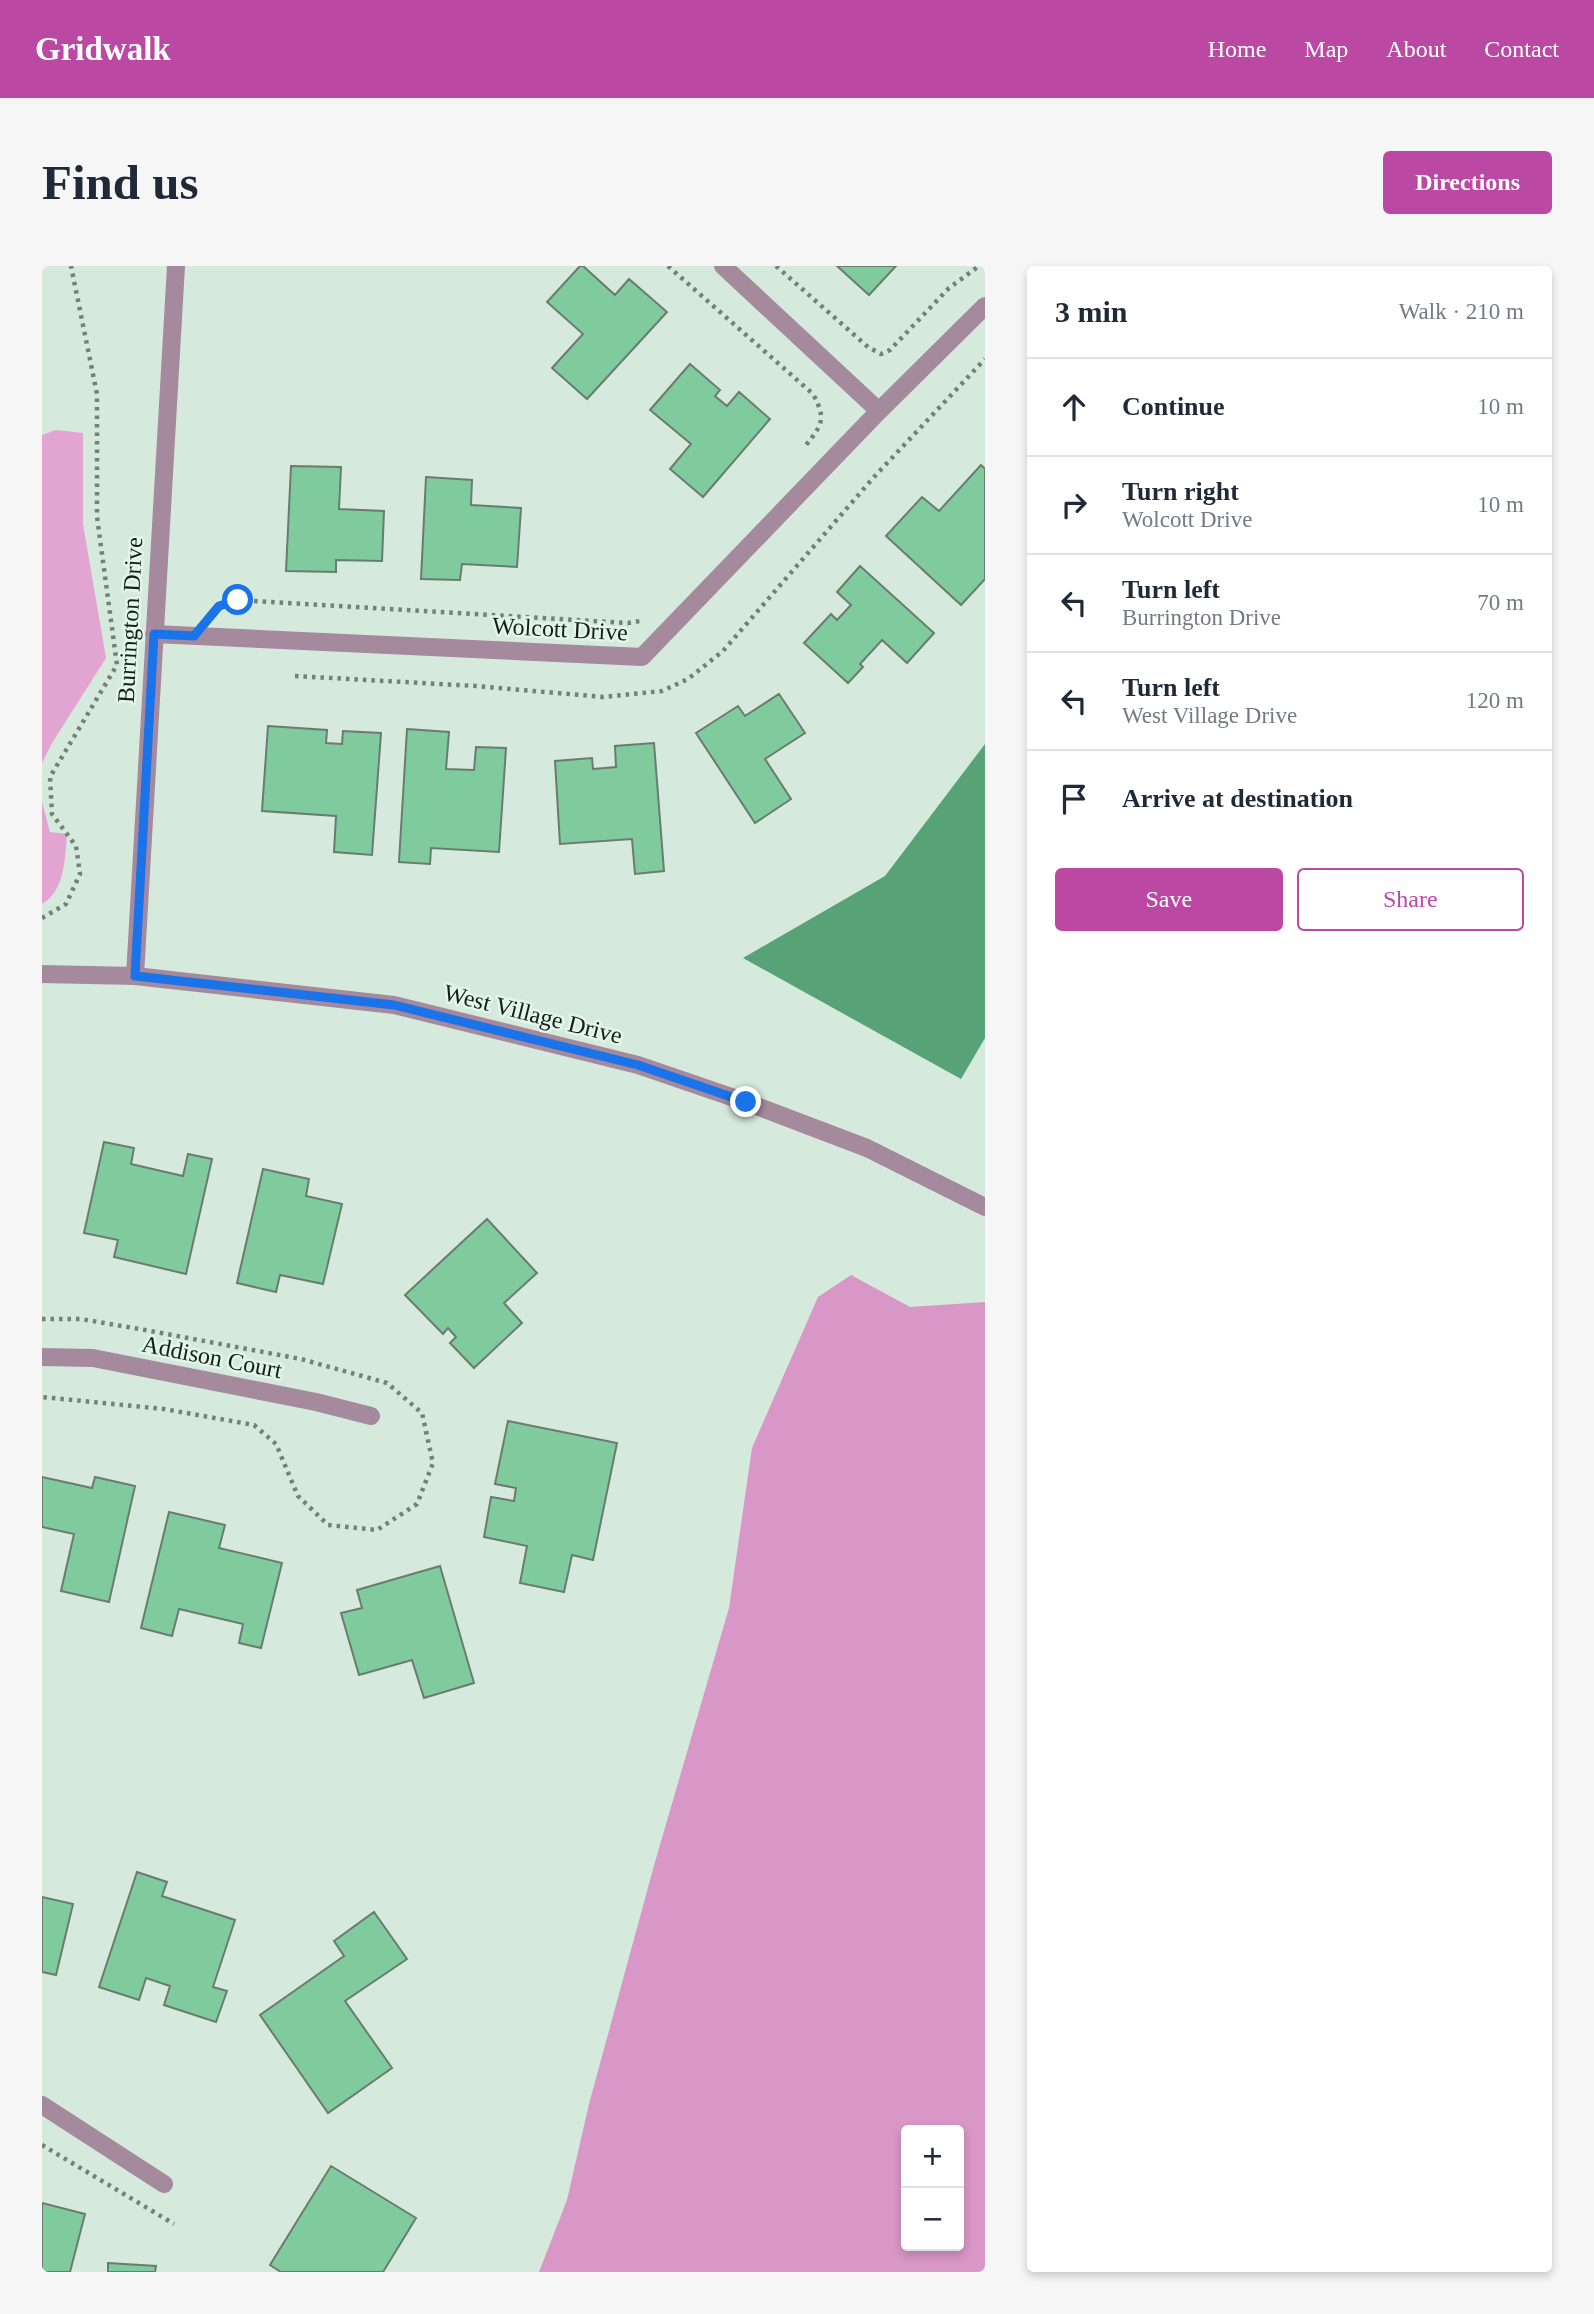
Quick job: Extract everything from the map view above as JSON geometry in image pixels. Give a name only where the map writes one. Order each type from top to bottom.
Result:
[{"type":"street","name":"Burrington Drive","points":[[135,976],[176,266]]},
{"type":"street","points":[[723,266],[879,411]]},
{"type":"street","name":"Wolcott Drive","points":[[154,634],[642,657],[879,411],[985,306]]},
{"type":"street","name":"West Village Drive","points":[[42,974],[135,976],[394,1005],[638,1065],[867,1148],[985,1207]]},
{"type":"street","name":"Addison Court","points":[[42,1357],[93,1358],[316,1402],[371,1416]]},
{"type":"street","points":[[42,2105],[164,2184]]},
{"type":"path","points":[[42,918],[66,904],[80,874],[76,846],[52,814],[51,777],[117,665],[97,517],[97,394],[71,266]]},
{"type":"path","points":[[668,266],[813,394],[822,412],[820,428],[798,454]]},
{"type":"path","points":[[776,266],[868,347],[881,354],[890,350],[949,288],[979,266]]},
{"type":"path","points":[[194,636],[219,606],[238,600],[628,623],[646,620]]},
{"type":"path","points":[[42,2146],[174,2224]]},
{"type":"shaded area","points":[[56,430],[83,433],[83,524],[106,658],[42,763],[42,435]]},
{"type":"shaded area","points":[[985,744],[985,1038],[961,1079],[743,958],[885,876]]},
{"type":"shaded area","points":[[42,802],[50,832],[67,834],[59,882],[50,898],[42,904]]},
{"type":"shaded area","points":[[851,1275],[910,1307],[985,1302],[985,2272],[539,2272],[567,2200],[589,2104],[655,1862],[729,1608],[752,1448],[818,1297]]},
{"type":"building","points":[[580,266],[615,295],[629,279],[667,312],[587,399],[552,368],[583,334],[547,302]]},
{"type":"building","points":[[837,266],[896,266],[869,295]]},
{"type":"building","points":[[690,364],[720,390],[715,396],[727,406],[739,392],[770,419],[703,497],[670,469],[691,444],[650,410]]},
{"type":"building","points":[[981,465],[985,469],[985,579],[961,605],[886,536],[922,497],[939,511]]},
{"type":"building","points":[[291,466],[341,467],[339,509],[384,511],[382,561],[336,560],[336,572],[286,571]]},
{"type":"building","points":[[426,477],[472,480],[471,505],[521,508],[517,567],[462,564],[460,580],[421,579]]},
{"type":"building","points":[[860,566],[934,633],[907,663],[882,640],[860,664],[863,667],[848,683],[804,643],[831,614],[837,620],[851,605],[837,592]]},
{"type":"building","points":[[779,694],[805,733],[765,759],[791,799],[755,823],[696,733],[738,706],[745,716]]},
{"type":"building","points":[[268,726],[327,730],[326,743],[342,744],[343,731],[381,733],[372,855],[334,852],[336,816],[262,811]]},
{"type":"building","points":[[407,729],[449,732],[446,769],[474,770],[476,747],[506,748],[499,852],[431,848],[430,864],[399,862]]},
{"type":"building","points":[[654,743],[664,871],[635,874],[632,839],[560,844],[555,761],[592,758],[593,769],[616,767],[615,746]]},
{"type":"building","points":[[104,1142],[134,1148],[131,1164],[183,1176],[188,1154],[212,1159],[186,1274],[114,1257],[118,1240],[84,1233]]},
{"type":"building","points":[[263,1169],[309,1179],[306,1196],[342,1204],[323,1284],[280,1275],[276,1292],[237,1283]]},
{"type":"building","points":[[487,1219],[537,1273],[504,1303],[522,1323],[474,1368],[450,1343],[456,1337],[448,1328],[443,1334],[405,1295]]},
{"type":"building","points":[[508,1421],[617,1443],[593,1560],[572,1555],[564,1592],[520,1583],[527,1546],[484,1537],[491,1497],[514,1501],[516,1488],[495,1484]]},
{"type":"building","points":[[42,1477],[92,1488],[95,1477],[135,1486],[109,1602],[61,1591],[74,1534],[42,1527]]},
{"type":"building","points":[[169,1512],[225,1525],[219,1548],[282,1563],[261,1648],[239,1643],[243,1624],[179,1609],[172,1636],[141,1628]]},
{"type":"building","points":[[440,1566],[474,1683],[424,1698],[412,1660],[359,1675],[341,1613],[362,1608],[357,1590]]},
{"type":"building","points":[[137,1872],[167,1882],[162,1896],[235,1920],[213,1987],[227,1991],[216,2022],[164,2005],[170,1986],[146,1978],[139,2000],[99,1987]]},
{"type":"building","points":[[42,1897],[73,1904],[56,1975],[42,1972]]},
{"type":"building","points":[[374,1912],[407,1959],[345,2001],[392,2068],[328,2113],[260,2015],[344,1956],[334,1941]]},
{"type":"building","points":[[331,2166],[416,2218],[383,2272],[281,2272],[270,2265]]},
{"type":"building","points":[[42,2203],[85,2214],[70,2272],[42,2272]]},
{"type":"building","points":[[108,2263],[156,2266],[155,2272],[108,2272]]},
{"type":"route","points":[[238,600],[219,606],[194,636],[154,634],[135,976],[394,1005],[638,1065],[746,1102]]}]
